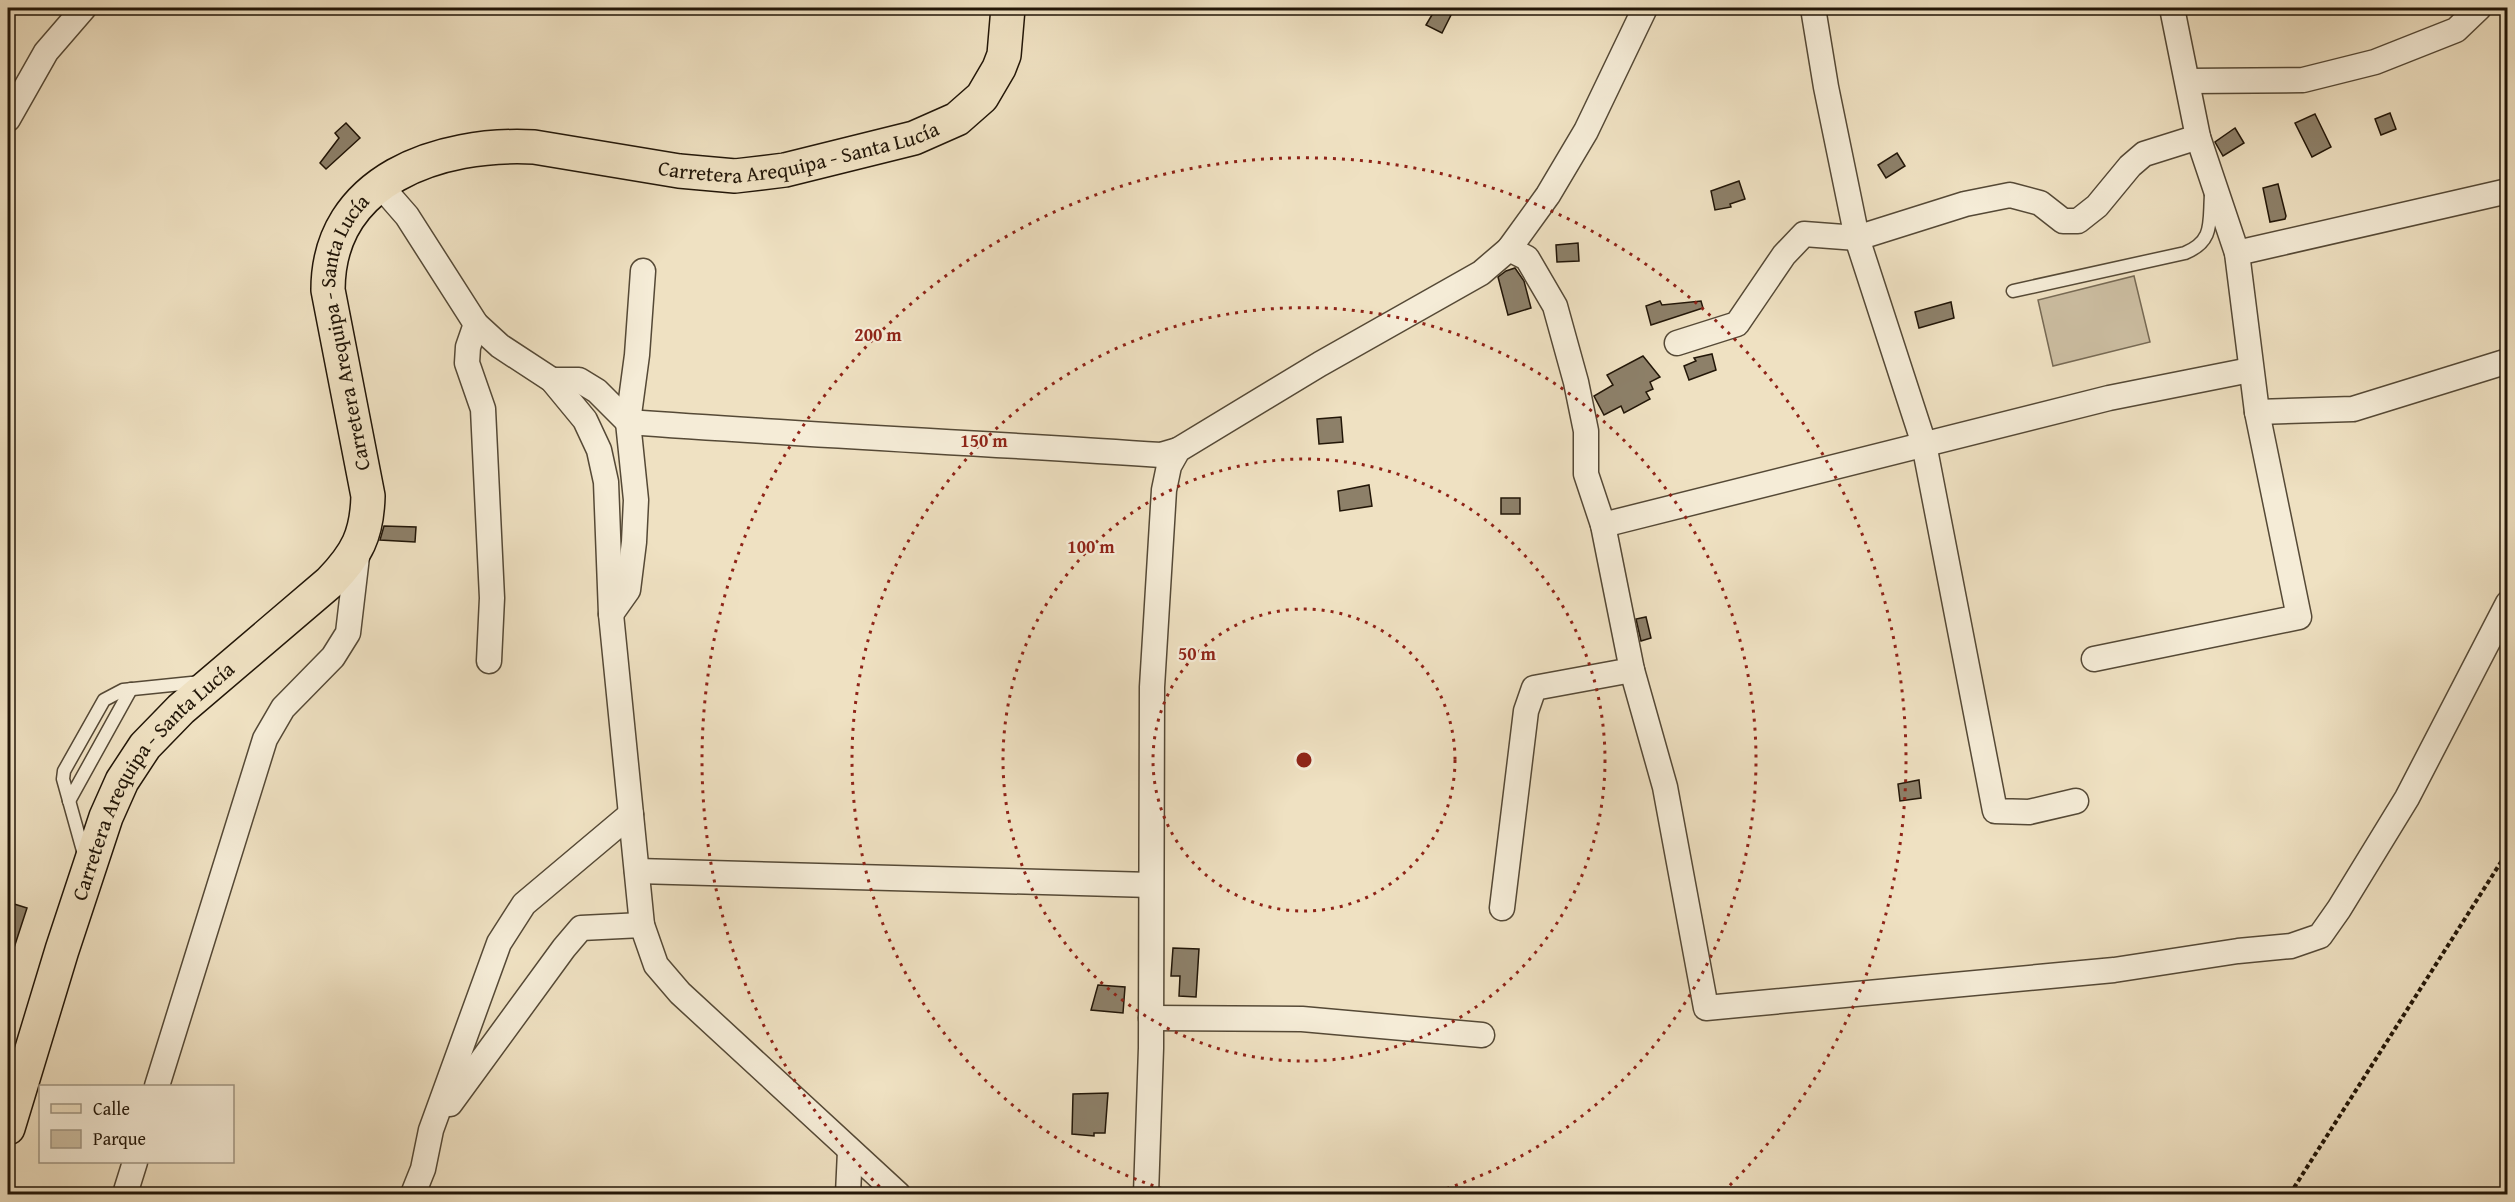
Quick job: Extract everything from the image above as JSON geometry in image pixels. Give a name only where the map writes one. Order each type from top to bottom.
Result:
[{"type":"main road","name":"Carretera Arequipa - Santa Lucía","points":[[8,1128],[88,871],[106,817],[122,781],[160,730],[330,582],[346,566],[358,546],[368,519],[368,496],[331,308],[328,269],[332,252],[345,221],[356,207],[380,185],[405,169],[439,157],[511,146],[561,150],[679,171],[735,176],[785,170],[893,143],[957,119],[982,96],[999,68],[1004,54],[1008,8]]},
{"type":"street","points":[[8,119],[46,52],[84,8]]},
{"type":"street","points":[[1813,8],[1826,87],[1857,238],[1924,444],[1995,811],[2029,812],[2076,801]]},
{"type":"street","points":[[2094,659],[2299,617],[2257,412],[2237,253],[2198,137],[2172,8]]},
{"type":"street","points":[[2188,81],[2313,78],[2375,62],[2456,30],[2479,8]]},
{"type":"street","points":[[552,380],[579,380],[597,391],[628,422],[1161,454],[1178,450],[1320,364],[1481,273],[1509,249],[1548,195],[1586,130],[1641,11]]},
{"type":"street","points":[[1677,343],[1737,324],[1784,255],[1804,234],[1857,238],[1965,204],[2010,195],[2040,203],[2063,220],[2078,221],[2097,206],[2130,166],[2144,154],[2198,137]]},
{"type":"street","points":[[380,185],[407,216],[476,324],[500,346],[552,380],[585,420],[599,450],[606,482],[611,614],[642,925],[656,965],[680,993],[898,1194]]},
{"type":"street","points":[[2237,253],[2508,191]]},
{"type":"street","points":[[1509,249],[1527,258],[1555,306],[1576,382],[1586,431],[1586,474],[1603,525],[1632,670],[1665,787],[1706,1008],[2114,970],[2238,951],[2290,946],[2320,936],[2407,798],[2508,603]]},
{"type":"street","points":[[611,614],[628,590],[634,542],[636,500],[628,422],[637,355],[643,271]]},
{"type":"street","points":[[476,324],[468,347],[467,363],[483,410],[492,598],[489,661]]},
{"type":"street","points":[[2257,412],[2353,409],[2508,362]]},
{"type":"street","points":[[1603,525],[2109,398],[2250,370]]},
{"type":"street","points":[[1146,1194],[1151,1018],[1152,687],[1164,490],[1169,466],[1178,450]]},
{"type":"street","points":[[157,1085],[265,739],[283,708],[333,657],[348,633],[358,546]]},
{"type":"street","points":[[1502,908],[1526,711],[1534,688],[1632,670]]},
{"type":"street","points":[[413,1194],[423,1169],[431,1130],[499,943],[524,904],[631,814]]},
{"type":"street","points":[[637,871],[1151,885]]},
{"type":"street","points":[[431,1130],[550,966],[582,928],[642,925]]},
{"type":"street","points":[[1151,1018],[1302,1019],[1482,1035]]},
{"type":"street","points":[[848,1194],[850,1151]]},
{"type":"street","points":[[125,1194],[134,1163]]},
{"type":"lane","points":[[2013,291],[2185,253],[2198,248],[2208,236],[2213,176]]},
{"type":"lane","points":[[88,871],[63,779],[64,771],[104,700],[123,690],[214,681]]},
{"type":"lane","points":[[69,801],[131,689]]},
{"type":"path","points":[[2290,1194],[2508,851]]},
{"type":"green space","points":[[2134,276],[2150,342],[2053,366],[2038,300]]},
{"type":"building","points":[[1436,8],[1451,15],[1442,33],[1426,25]]},
{"type":"building","points":[[2390,113],[2396,129],[2381,135],[2375,119]]},
{"type":"building","points":[[2315,114],[2331,147],[2312,157],[2295,123]]},
{"type":"building","points":[[346,123],[360,138],[326,169],[320,163],[339,138],[335,133]]},
{"type":"building","points":[[2235,128],[2244,143],[2223,156],[2215,142]]},
{"type":"building","points":[[1897,153],[1905,166],[1886,178],[1878,165]]},
{"type":"building","points":[[1739,181],[1745,199],[1730,204],[1731,207],[1715,210],[1711,191]]},
{"type":"building","points":[[2278,184],[2286,216],[2285,219],[2270,222],[2263,188]]},
{"type":"building","points":[[1578,243],[1579,261],[1557,262],[1556,245]]},
{"type":"building","points":[[1515,268],[1524,281],[1531,308],[1508,315],[1498,277]]},
{"type":"building","points":[[1660,301],[1662,305],[1701,301],[1703,308],[1651,325],[1646,306]]},
{"type":"building","points":[[1951,302],[1954,318],[1919,328],[1915,312]]},
{"type":"building","points":[[1712,354],[1716,370],[1689,380],[1684,366],[1696,361],[1694,358]]},
{"type":"building","points":[[1643,356],[1660,377],[1650,382],[1653,389],[1646,392],[1650,399],[1624,413],[1621,406],[1604,415],[1594,396],[1613,385],[1607,375]]},
{"type":"building","points":[[1341,417],[1343,442],[1319,444],[1317,419]]},
{"type":"building","points":[[1369,485],[1372,506],[1340,511],[1338,491]]},
{"type":"building","points":[[1501,498],[1520,498],[1520,514],[1501,514]]},
{"type":"building","points":[[384,526],[416,527],[415,542],[380,540]]},
{"type":"building","points":[[1646,617],[1651,638],[1641,641],[1636,619]]},
{"type":"building","points":[[1919,780],[1921,798],[1900,801],[1898,784]]},
{"type":"building","points":[[11,903],[27,908],[11,957],[8,957],[8,916]]},
{"type":"building","points":[[1173,948],[1199,949],[1196,997],[1179,996],[1180,976],[1171,976]]},
{"type":"building","points":[[1098,985],[1125,987],[1123,1013],[1091,1010]]},
{"type":"building","points":[[1108,1093],[1105,1133],[1094,1133],[1094,1136],[1072,1134],[1073,1094]]}]
